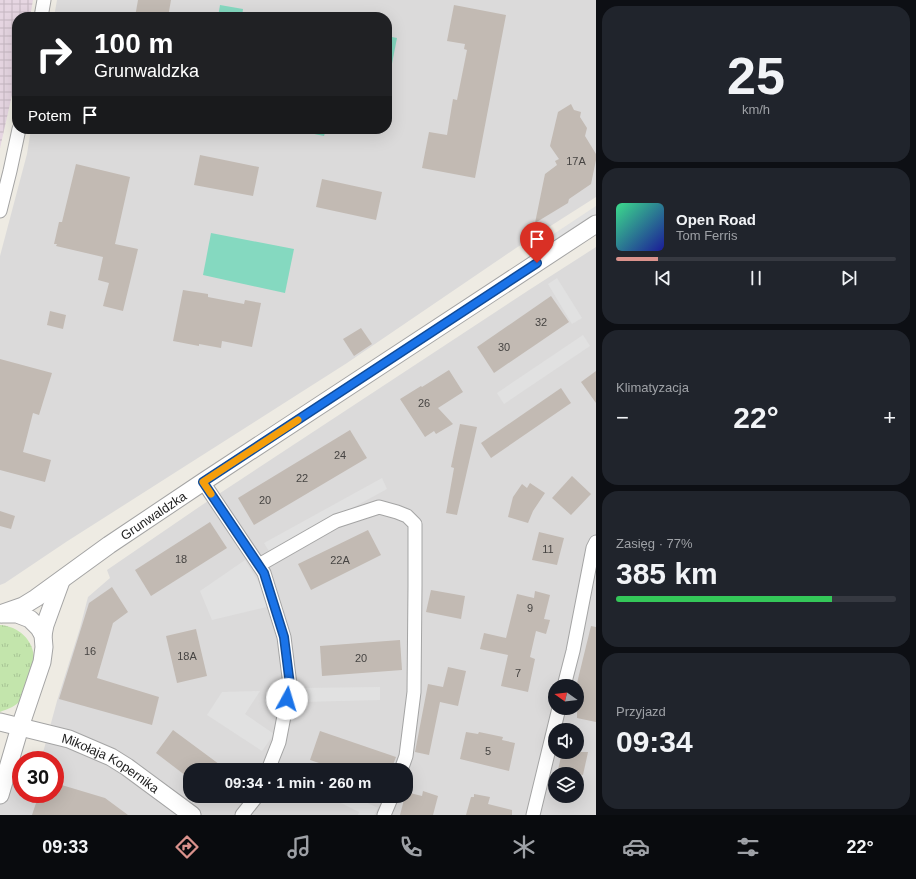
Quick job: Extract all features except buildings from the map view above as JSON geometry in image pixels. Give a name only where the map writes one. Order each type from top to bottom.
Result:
[{"type":"street","points":[[42,12],[44,0]]},
{"type":"street","points":[[0,211],[18,134]]},
{"type":"street","name":"Grunwaldzka","points":[[1,614],[23,606],[36,598],[108,546],[203,482],[596,224]]},
{"type":"street","points":[[203,482],[264,573],[284,637],[290,685],[279,742],[271,763]]},
{"type":"street","points":[[259,565],[336,521],[378,507],[398,512],[406,516],[414,524],[414,692],[406,756],[404,763]]},
{"type":"street","points":[[566,679],[573,651],[593,548],[596,542]]},
{"type":"street","points":[[0,795],[20,727],[42,662],[44,647],[43,635],[47,619],[61,581]]},
{"type":"street","points":[[1,614],[17,614],[30,620],[39,628],[43,635]]},
{"type":"street","points":[[533,815],[557,715]]},
{"type":"street","name":"Mikołaja Kopernika","points":[[0,722],[69,739],[111,757],[192,815]]},
{"type":"street","points":[[242,815],[251,803]]},
{"type":"street","points":[[384,815],[389,803]]},
{"type":"shaded area","points":[[0,0],[33,0],[31,12],[12,12],[12,95],[0,148]]},
{"type":"shaded area","points":[[57,0],[596,0],[596,197],[516,248],[347,363],[0,585],[0,256],[27,154],[30,134],[392,134],[392,12],[55,12]]},
{"type":"shaded area","points":[[596,206],[596,214],[541,250],[537,245]]},
{"type":"shaded area","points":[[596,247],[596,815],[0,815],[0,783],[12,783],[12,803],[64,803],[64,751],[43,751],[88,597],[110,578],[107,570],[202,505]]},
{"type":"shaded area","points":[[557,278],[582,318],[572,324],[548,284]]},
{"type":"shaded area","points":[[583,335],[590,346],[504,404],[497,393]]},
{"type":"shaded area","points":[[382,478],[387,489],[270,553],[264,543]]},
{"type":"shaded area","points":[[245,560],[261,586],[267,607],[212,620],[200,591]]},
{"type":"shaded area","points":[[380,687],[380,700],[301,702],[301,688]]},
{"type":"shaded area","points":[[260,691],[245,714],[274,734],[262,751],[207,715],[222,692]]},
{"type":"shaded area","points":[[341,803],[368,803],[378,808],[374,815],[358,815],[359,812]]},
{"type":"green space","points":[[220,5],[243,9],[243,12],[219,12]]},
{"type":"green space","points":[[392,37],[397,38],[392,64]]},
{"type":"green space","points":[[314,134],[325,134],[324,136]]},
{"type":"green space","points":[[211,233],[294,249],[285,293],[203,275]]},
{"type":"green space","points":[[0,625],[13,628],[24,635],[31,646],[34,659],[33,668],[21,700],[14,706],[0,712]]},
{"type":"slow traffic","points":[[211,494],[203,482],[298,420]]},
{"type":"route","points":[[287,699],[290,685],[284,637],[264,573],[203,482],[537,263]]}]
